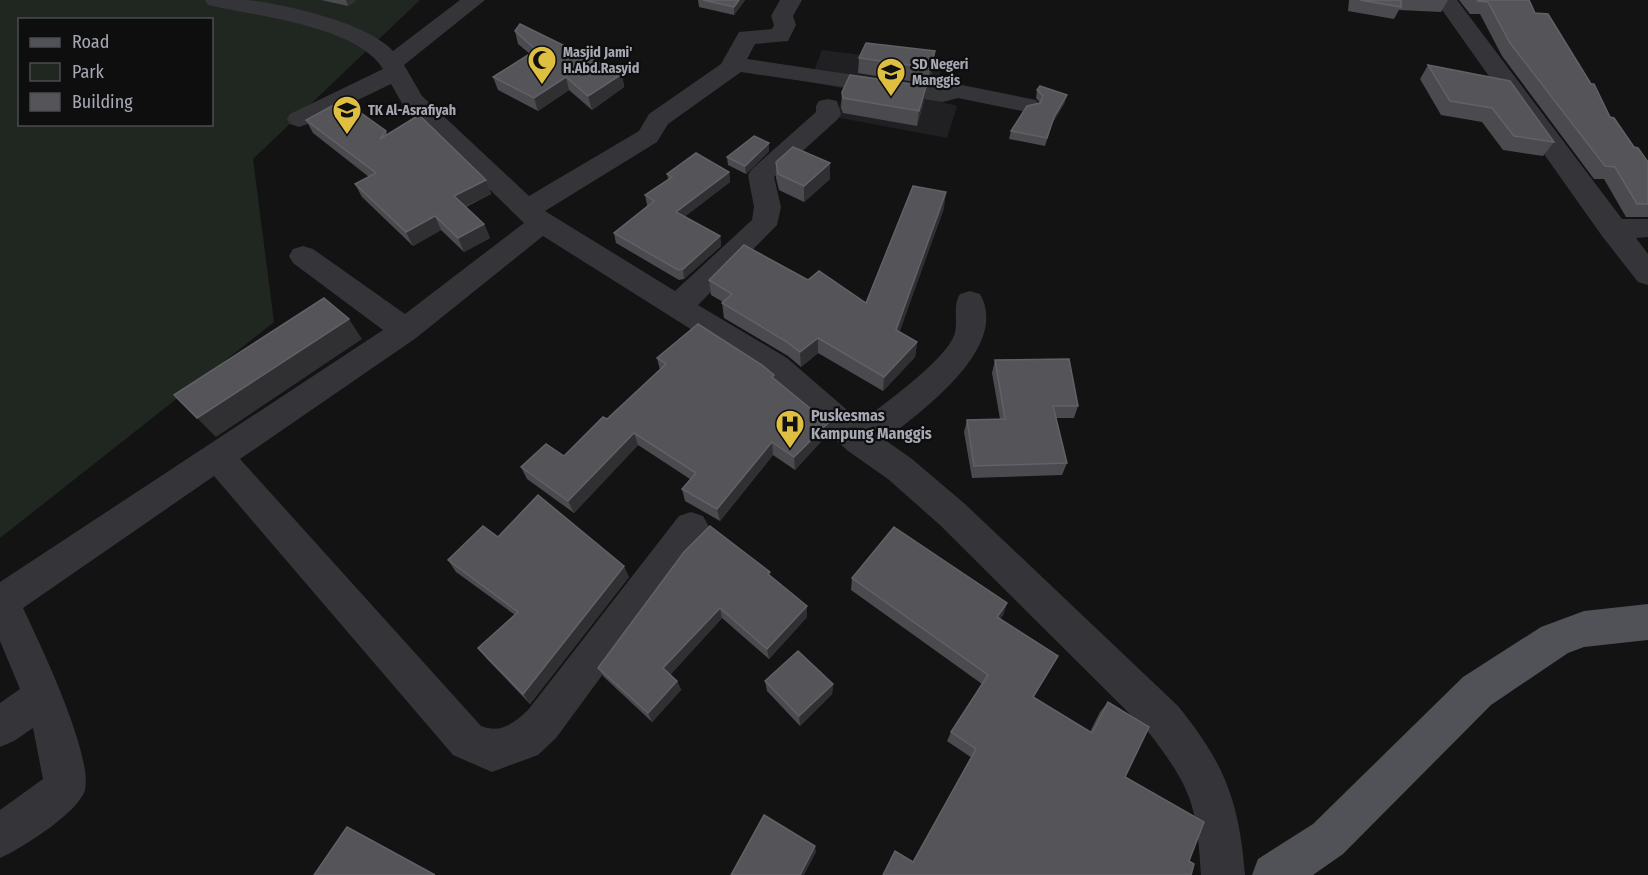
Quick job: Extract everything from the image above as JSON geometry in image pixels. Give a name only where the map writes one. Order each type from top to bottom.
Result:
[{"type":"main road","points":[[1274,875],[1328,839],[1477,691],[1555,640],[1584,629],[1648,622]]},
{"type":"street","points":[[216,0],[323,23],[375,45],[393,68],[412,100],[535,217],[679,305],[776,368],[860,441],[900,469],[953,515],[1164,720],[1191,753],[1211,787],[1220,822],[1223,875]]},
{"type":"street","points":[[299,119],[393,68],[474,0]]},
{"type":"street","points":[[732,66],[747,37],[780,36],[785,25],[782,16],[791,0]]},
{"type":"street","points":[[1446,0],[1648,275]]},
{"type":"street","points":[[0,837],[64,789],[65,772],[42,697],[0,601],[405,330],[535,217],[648,136],[658,119],[732,66],[742,63],[943,95],[957,91],[1027,105]]},
{"type":"street","points":[[679,305],[763,225],[768,217],[768,208],[761,184],[761,175],[829,114],[828,106]]},
{"type":"street","points":[[1612,229],[1648,228]]},
{"type":"street","points":[[303,256],[405,330]]},
{"type":"street","points":[[860,441],[911,399],[961,351],[969,333],[970,302]]},
{"type":"street","points":[[218,457],[467,741],[492,752],[524,741],[542,724],[691,527]]},
{"type":"street","points":[[0,727],[42,697]]},
{"type":"shaded area","name":"SD Negeri Manggis","points":[[822,50],[942,65],[935,91],[942,102],[957,106],[947,138],[835,117],[846,89],[810,82]]},
{"type":"green space","points":[[0,0],[420,0],[253,159],[274,322],[0,538]]},
{"type":"building","points":[[703,0],[739,0],[734,7]]},
{"type":"building","points":[[1360,0],[1401,0],[1401,7]]},
{"type":"building","points":[[1477,0],[1529,0],[1535,13],[1548,14],[1591,84],[1594,84],[1610,117],[1614,118],[1634,147],[1638,148],[1648,162],[1648,204],[1637,204],[1615,167],[1605,166],[1510,43],[1488,2]]},
{"type":"building","points":[[520,24],[622,74],[588,96],[566,77],[534,98],[493,77],[536,50],[515,31]]},
{"type":"building","points":[[866,43],[935,51],[930,68],[859,58]]},
{"type":"building","points":[[1428,65],[1510,81],[1554,142],[1514,136],[1492,108],[1450,101]]},
{"type":"building","points":[[850,75],[926,86],[919,111],[843,98],[842,92]]},
{"type":"building","points":[[1040,86],[1067,95],[1054,117],[1047,138],[1011,131],[1027,106],[1040,103],[1043,96],[1037,90]]},
{"type":"building","points":[[343,100],[386,131],[380,139],[419,115],[486,180],[454,196],[484,224],[458,238],[435,216],[406,232],[355,184],[376,173],[306,120]]},
{"type":"building","points":[[754,136],[769,143],[745,166],[727,157]]},
{"type":"building","points":[[793,147],[830,163],[804,186],[778,174],[776,162]]},
{"type":"building","points":[[696,153],[729,172],[676,212],[720,236],[683,269],[678,270],[614,233],[654,201],[645,195],[672,177],[667,174]]},
{"type":"building","points":[[913,186],[946,192],[896,330],[917,342],[884,377],[818,338],[800,352],[722,303],[732,294],[709,280],[744,245],[808,280],[819,271],[866,303]]},
{"type":"building","points":[[324,298],[349,319],[197,418],[174,395]]},
{"type":"building","points":[[698,324],[762,365],[774,375],[772,377],[828,423],[794,457],[772,442],[717,509],[682,489],[696,473],[634,433],[568,501],[521,467],[546,444],[564,456],[603,417],[607,419],[666,364],[657,358]]},
{"type":"building","points":[[1069,359],[1078,406],[1053,406],[1067,463],[974,466],[967,420],[1005,419],[995,360]]},
{"type":"building","points":[[538,495],[624,566],[523,694],[478,648],[518,612],[448,560],[483,526],[498,537]]},
{"type":"building","points":[[710,526],[770,572],[768,574],[807,606],[767,649],[720,608],[663,668],[677,681],[648,713],[598,668],[684,552]]},
{"type":"building","points":[[894,527],[1007,603],[997,617],[1058,656],[1033,697],[1092,733],[1108,702],[1149,727],[1125,777],[1204,822],[1189,861],[1194,864],[1191,875],[883,875],[895,851],[913,862],[976,749],[951,732],[988,675],[852,578]]},
{"type":"building","points":[[798,651],[833,684],[799,716],[765,681]]},
{"type":"building","points":[[764,815],[815,846],[800,875],[731,875]]},
{"type":"building","points":[[347,827],[435,875],[314,875]]},
{"type":"place","name":"Masjid Jami' H.Abd.Rasyid","points":[[542,86]]},
{"type":"place","name":"SD Negeri Manggis","points":[[891,98]]},
{"type":"place","name":"TK Al-Asrafiyah","points":[[347,136]]},
{"type":"place","name":"Puskesmas Kampung Manggis","points":[[790,450]]}]
